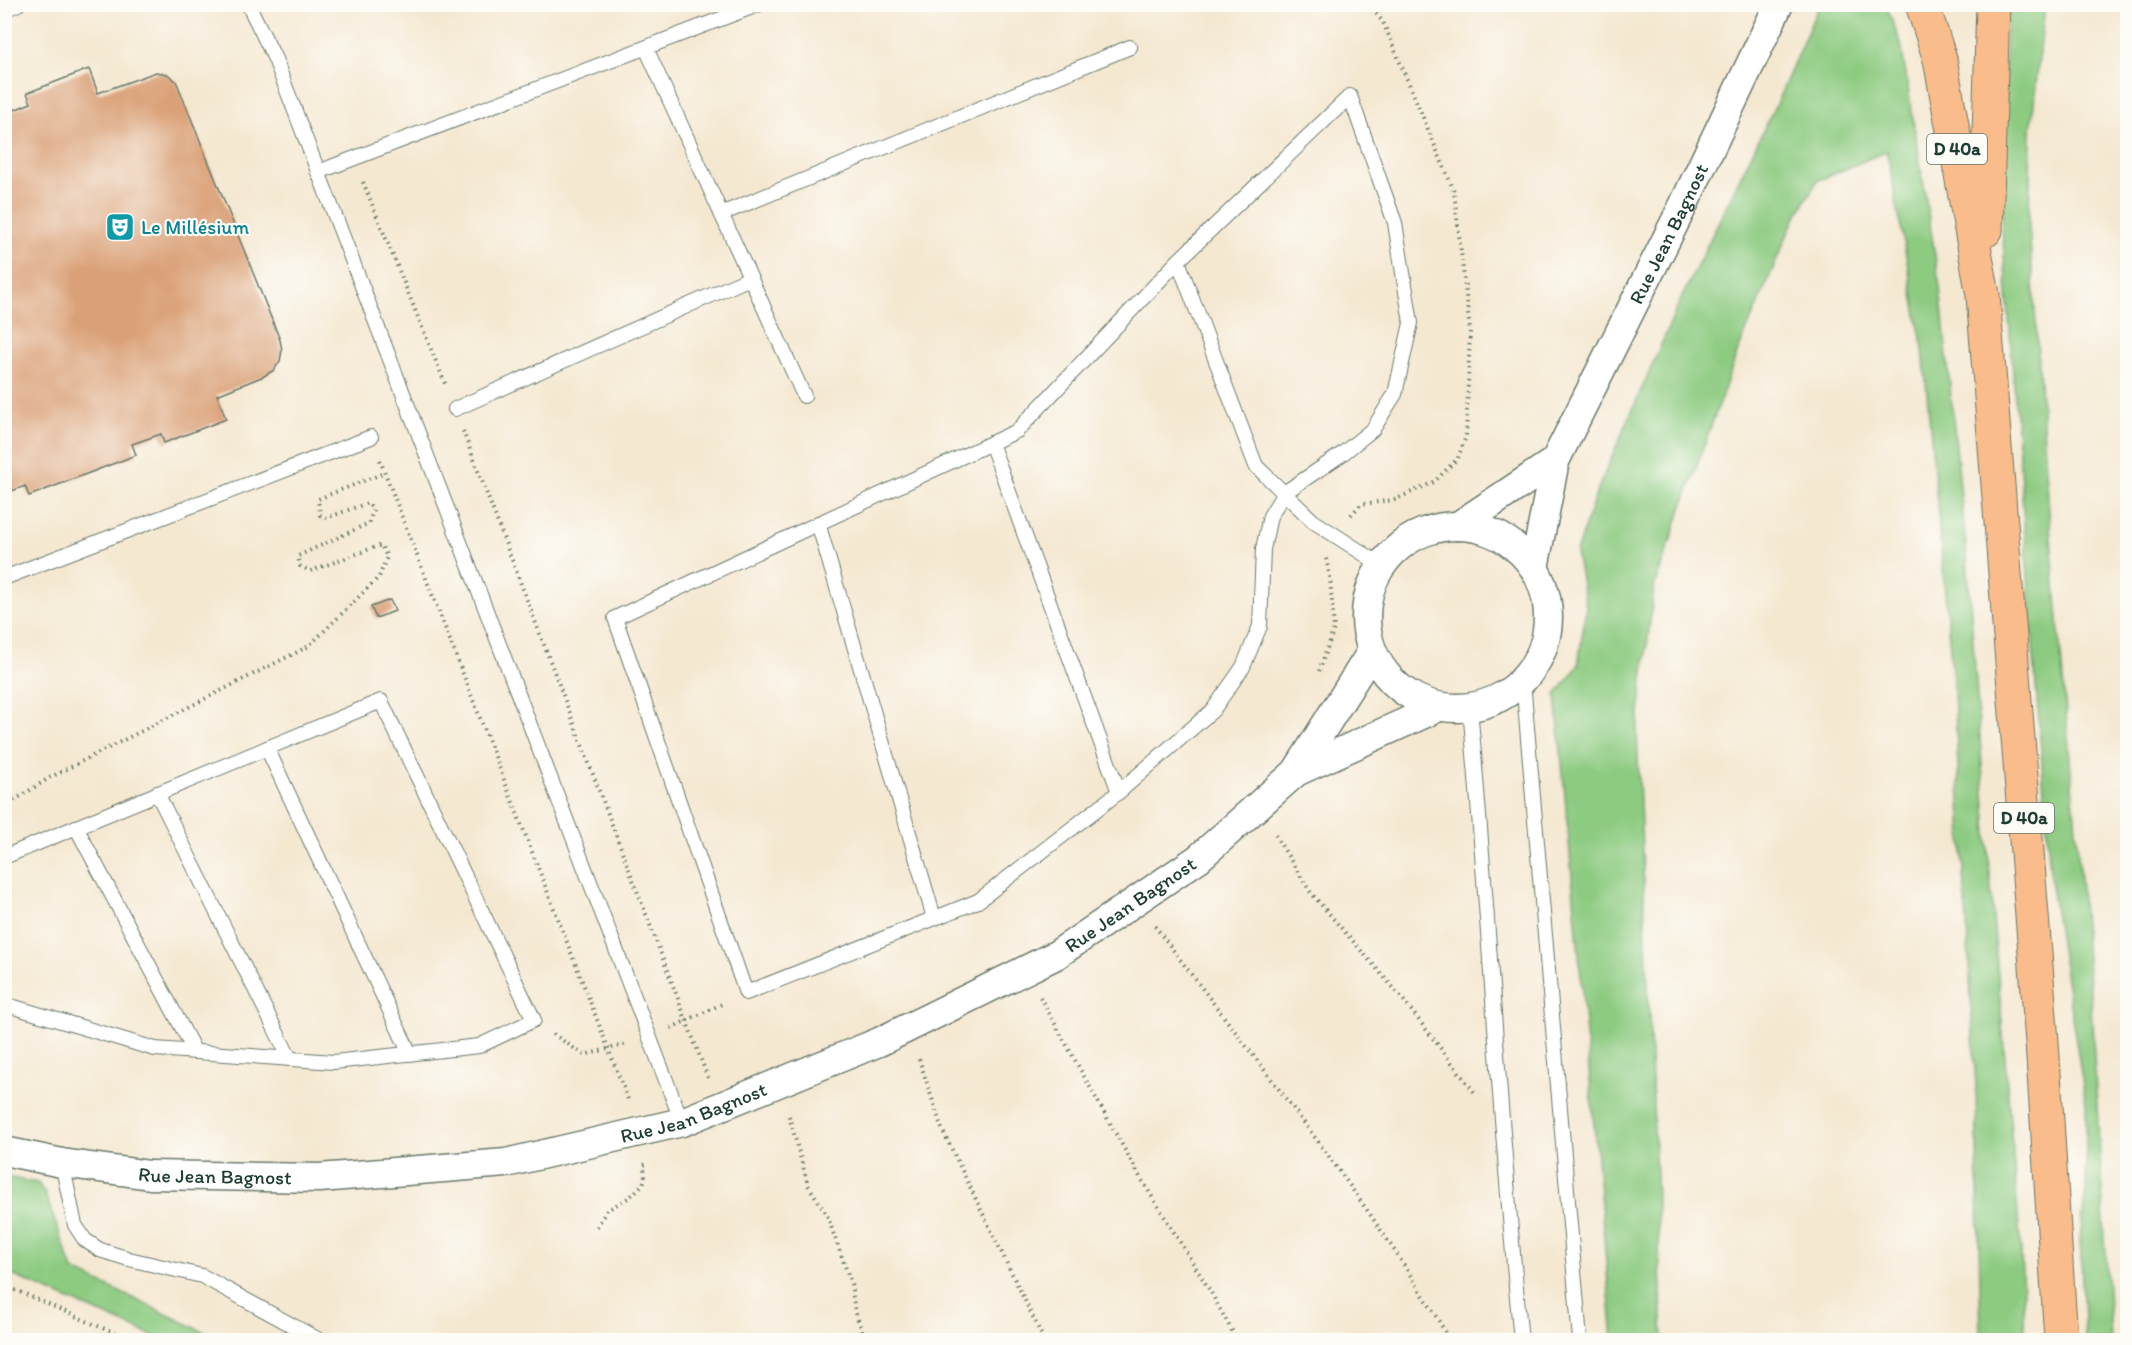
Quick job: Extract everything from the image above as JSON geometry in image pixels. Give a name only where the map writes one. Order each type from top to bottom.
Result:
[{"type":"main road","name":"D 40a","points":[[1922,4],[1940,59],[1983,295],[2042,1042],[2061,1341]]},
{"type":"main road","name":"D 40a","points":[[1983,295],[1993,4]]},
{"type":"street","name":"Rue Jean Bagnost","points":[[1534,568],[1556,462],[1682,208],[1779,4]]},
{"type":"street","name":"Rue Jean Bagnost","points":[[1458,526],[1556,462]]},
{"type":"street","name":"Rue Jean Bagnost","points":[[1458,526],[1488,531],[1514,545],[1534,568],[1546,596],[1548,626],[1540,655],[1523,681],[1498,698],[1470,708],[1439,707],[1411,697],[1388,677],[1372,651],[1366,622],[1369,592],[1382,565],[1402,543],[1429,530],[1458,526]]},
{"type":"street","name":"Rue Jean Bagnost","points":[[4,1151],[62,1163],[150,1175],[320,1178],[506,1163],[682,1122],[879,1042],[1056,955],[1199,858],[1296,772],[1372,651]]},
{"type":"street","name":"Rue Jean Bagnost","points":[[1296,772],[1439,707]]},
{"type":"lane","points":[[4,10],[18,4]]},
{"type":"lane","points":[[248,4],[275,59],[682,1122]]},
{"type":"lane","points":[[318,172],[760,4]]},
{"type":"lane","points":[[721,214],[1130,47]]},
{"type":"lane","points":[[646,48],[804,396]]},
{"type":"lane","points":[[1350,96],[1395,223],[1411,323],[1395,393],[1373,429],[1342,454],[1284,493],[1270,516],[1263,549],[1260,626],[1243,667],[1213,710],[1119,792],[978,901],[746,993],[615,618],[1017,431],[1178,261],[1350,96]]},
{"type":"lane","points":[[1178,261],[1256,466],[1313,521],[1382,565]]},
{"type":"lane","points":[[455,409],[750,278]]},
{"type":"lane","points":[[4,578],[371,437]]},
{"type":"lane","points":[[991,443],[1119,792]]},
{"type":"lane","points":[[818,524],[934,918]]},
{"type":"lane","points":[[1523,681],[1580,1341]]},
{"type":"lane","points":[[4,856],[381,701],[534,1020],[479,1046],[334,1062],[154,1048],[4,1004]]},
{"type":"lane","points":[[1470,708],[1500,1073],[1511,1240],[1521,1341]]},
{"type":"lane","points":[[267,748],[410,1054]]},
{"type":"lane","points":[[157,793],[291,1059]]},
{"type":"lane","points":[[76,827],[195,1052]]},
{"type":"lane","points":[[62,1163],[75,1225],[85,1240],[100,1250],[119,1256],[202,1276],[319,1341]]},
{"type":"path","points":[[354,159],[455,409]]},
{"type":"path","points":[[4,807],[49,778],[309,646],[379,577],[387,556],[381,544],[310,571],[300,566],[298,556],[369,523],[373,509],[368,503],[326,518],[320,515],[318,499],[384,472]]},
{"type":"path","points":[[1275,835],[1311,893],[1398,993],[1480,1099]]},
{"type":"path","points":[[1155,926],[1351,1189],[1425,1297],[1450,1341]]},
{"type":"path","points":[[1040,996],[1140,1177],[1209,1289],[1237,1341]]},
{"type":"path","points":[[919,1059],[942,1129],[1044,1341]]},
{"type":"path","points":[[789,1116],[808,1185],[827,1215],[851,1283],[855,1311],[865,1341]]},
{"type":"path","points":[[597,1227],[607,1210],[630,1197],[643,1184],[644,1165],[651,1161]]},
{"type":"path","points":[[4,1285],[130,1341]]},
{"type":"green space","points":[[1819,5],[1886,5],[1901,44],[1940,287],[1966,546],[1993,917],[2021,1250],[2025,1340],[1981,1340],[1976,1088],[1954,693],[1923,349],[1887,151],[1817,181],[1791,226],[1737,353],[1654,587],[1637,732],[1663,1340],[1613,1340],[1556,695],[1578,666],[1586,606],[1576,552],[1597,491],[1681,299],[1778,100]]},
{"type":"green space","points":[[2006,5],[2045,5],[2031,130],[2029,225],[2050,526],[2091,1006],[2111,1340],[2085,1340],[2080,1239],[2086,1189],[2086,1104],[2051,886],[2002,226]]},
{"type":"green space","points":[[5,1177],[38,1183],[45,1194],[73,1270],[221,1340],[162,1340],[5,1272]]},
{"type":"building","name":"Le Millésium","points":[[89,69],[98,93],[156,72],[167,74],[176,81],[280,340],[282,350],[280,361],[274,370],[264,376],[217,395],[226,419],[164,443],[161,434],[132,444],[136,455],[29,496],[25,486],[4,494],[4,114],[31,103],[27,93]]},
{"type":"building","points":[[390,600],[395,611],[376,618],[371,607]]},
{"type":"place","name":"Le Millésium","points":[[120,227]]}]
